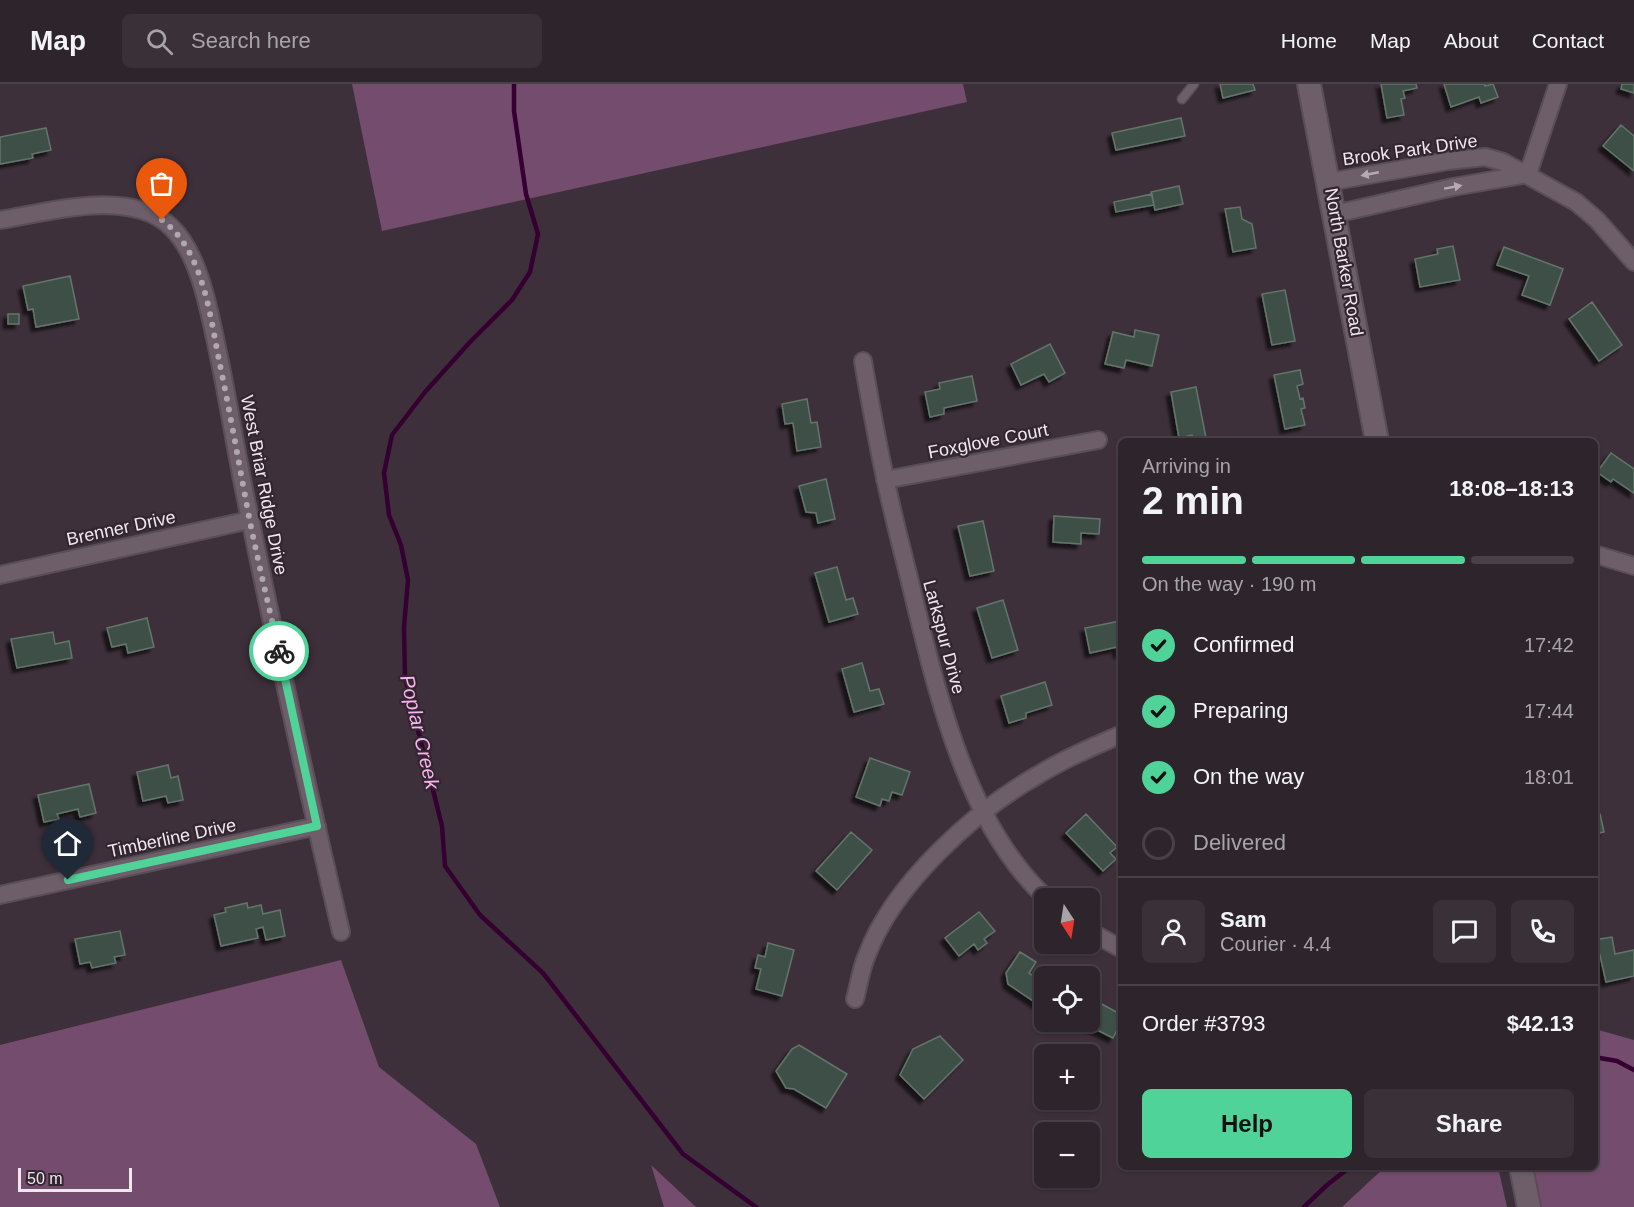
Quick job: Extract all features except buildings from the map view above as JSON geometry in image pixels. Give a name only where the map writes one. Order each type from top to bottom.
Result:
[{"type":"main road","name":"North Barker Road","points":[[1309,84],[1376,438]]},
{"type":"main road","points":[[1522,1170],[1529,1207]]},
{"type":"street","points":[[1335,213],[1453,187],[1528,174],[1558,84]]},
{"type":"street","name":"Brook Park Drive","points":[[1329,182],[1415,166],[1485,157],[1503,162],[1528,174],[1575,202],[1597,219],[1634,262]]},
{"type":"street","name":"West Briar Ridge Drive","points":[[0,220],[95,206],[124,206],[152,212],[172,228],[188,252],[198,273],[208,308],[238,448],[250,520],[341,932]]},
{"type":"street","name":"Larkspur Drive","points":[[863,361],[885,480],[907,574],[947,722],[983,814],[1017,867],[1037,888]]},
{"type":"street","name":"Foxglove Court","points":[[885,480],[1098,440]]},
{"type":"street","name":"Brenner Drive","points":[[0,575],[250,520]]},
{"type":"street","points":[[1598,555],[1634,567]]},
{"type":"street","points":[[855,999],[866,955],[882,923],[908,884],[943,848],[1009,793],[1038,774],[1118,736]]},
{"type":"street","name":"Timberline Drive","points":[[0,895],[317,826]]},
{"type":"street","points":[[1100,937],[1118,947]]},
{"type":"lane","points":[[1182,99],[1194,84]]},
{"type":"shaded area","points":[[352,84],[963,84],[967,102],[382,231]]},
{"type":"shaded area","points":[[341,960],[379,1067],[476,1144],[500,1207],[0,1207],[0,1045]]},
{"type":"shaded area","points":[[1598,1030],[1634,1040],[1634,1207],[1529,1207],[1522,1170],[1598,1170]]},
{"type":"shaded area","points":[[651,1165],[696,1207],[664,1207]]},
{"type":"shaded area","points":[[1382,1170],[1499,1170],[1507,1207],[1342,1207]]},
{"type":"waterway","name":"Poplar Creek","points":[[514,84],[514,111],[526,194],[538,234],[530,272],[512,300],[425,392],[392,435],[384,473],[389,515],[401,545],[408,580],[404,627],[405,678],[442,826],[445,866],[480,915],[543,973],[683,1154],[756,1207]]},
{"type":"waterway","name":"Poplar Creek","points":[[1598,1058],[1617,1061],[1634,1070]]},
{"type":"waterway","name":"Poplar Creek","points":[[1304,1207],[1346,1170]]},
{"type":"way so far","points":[[162,220],[172,228],[188,252],[198,273],[208,308],[238,448],[250,520],[279,651]]},
{"type":"route","points":[[68,880],[317,826],[279,651]]}]
